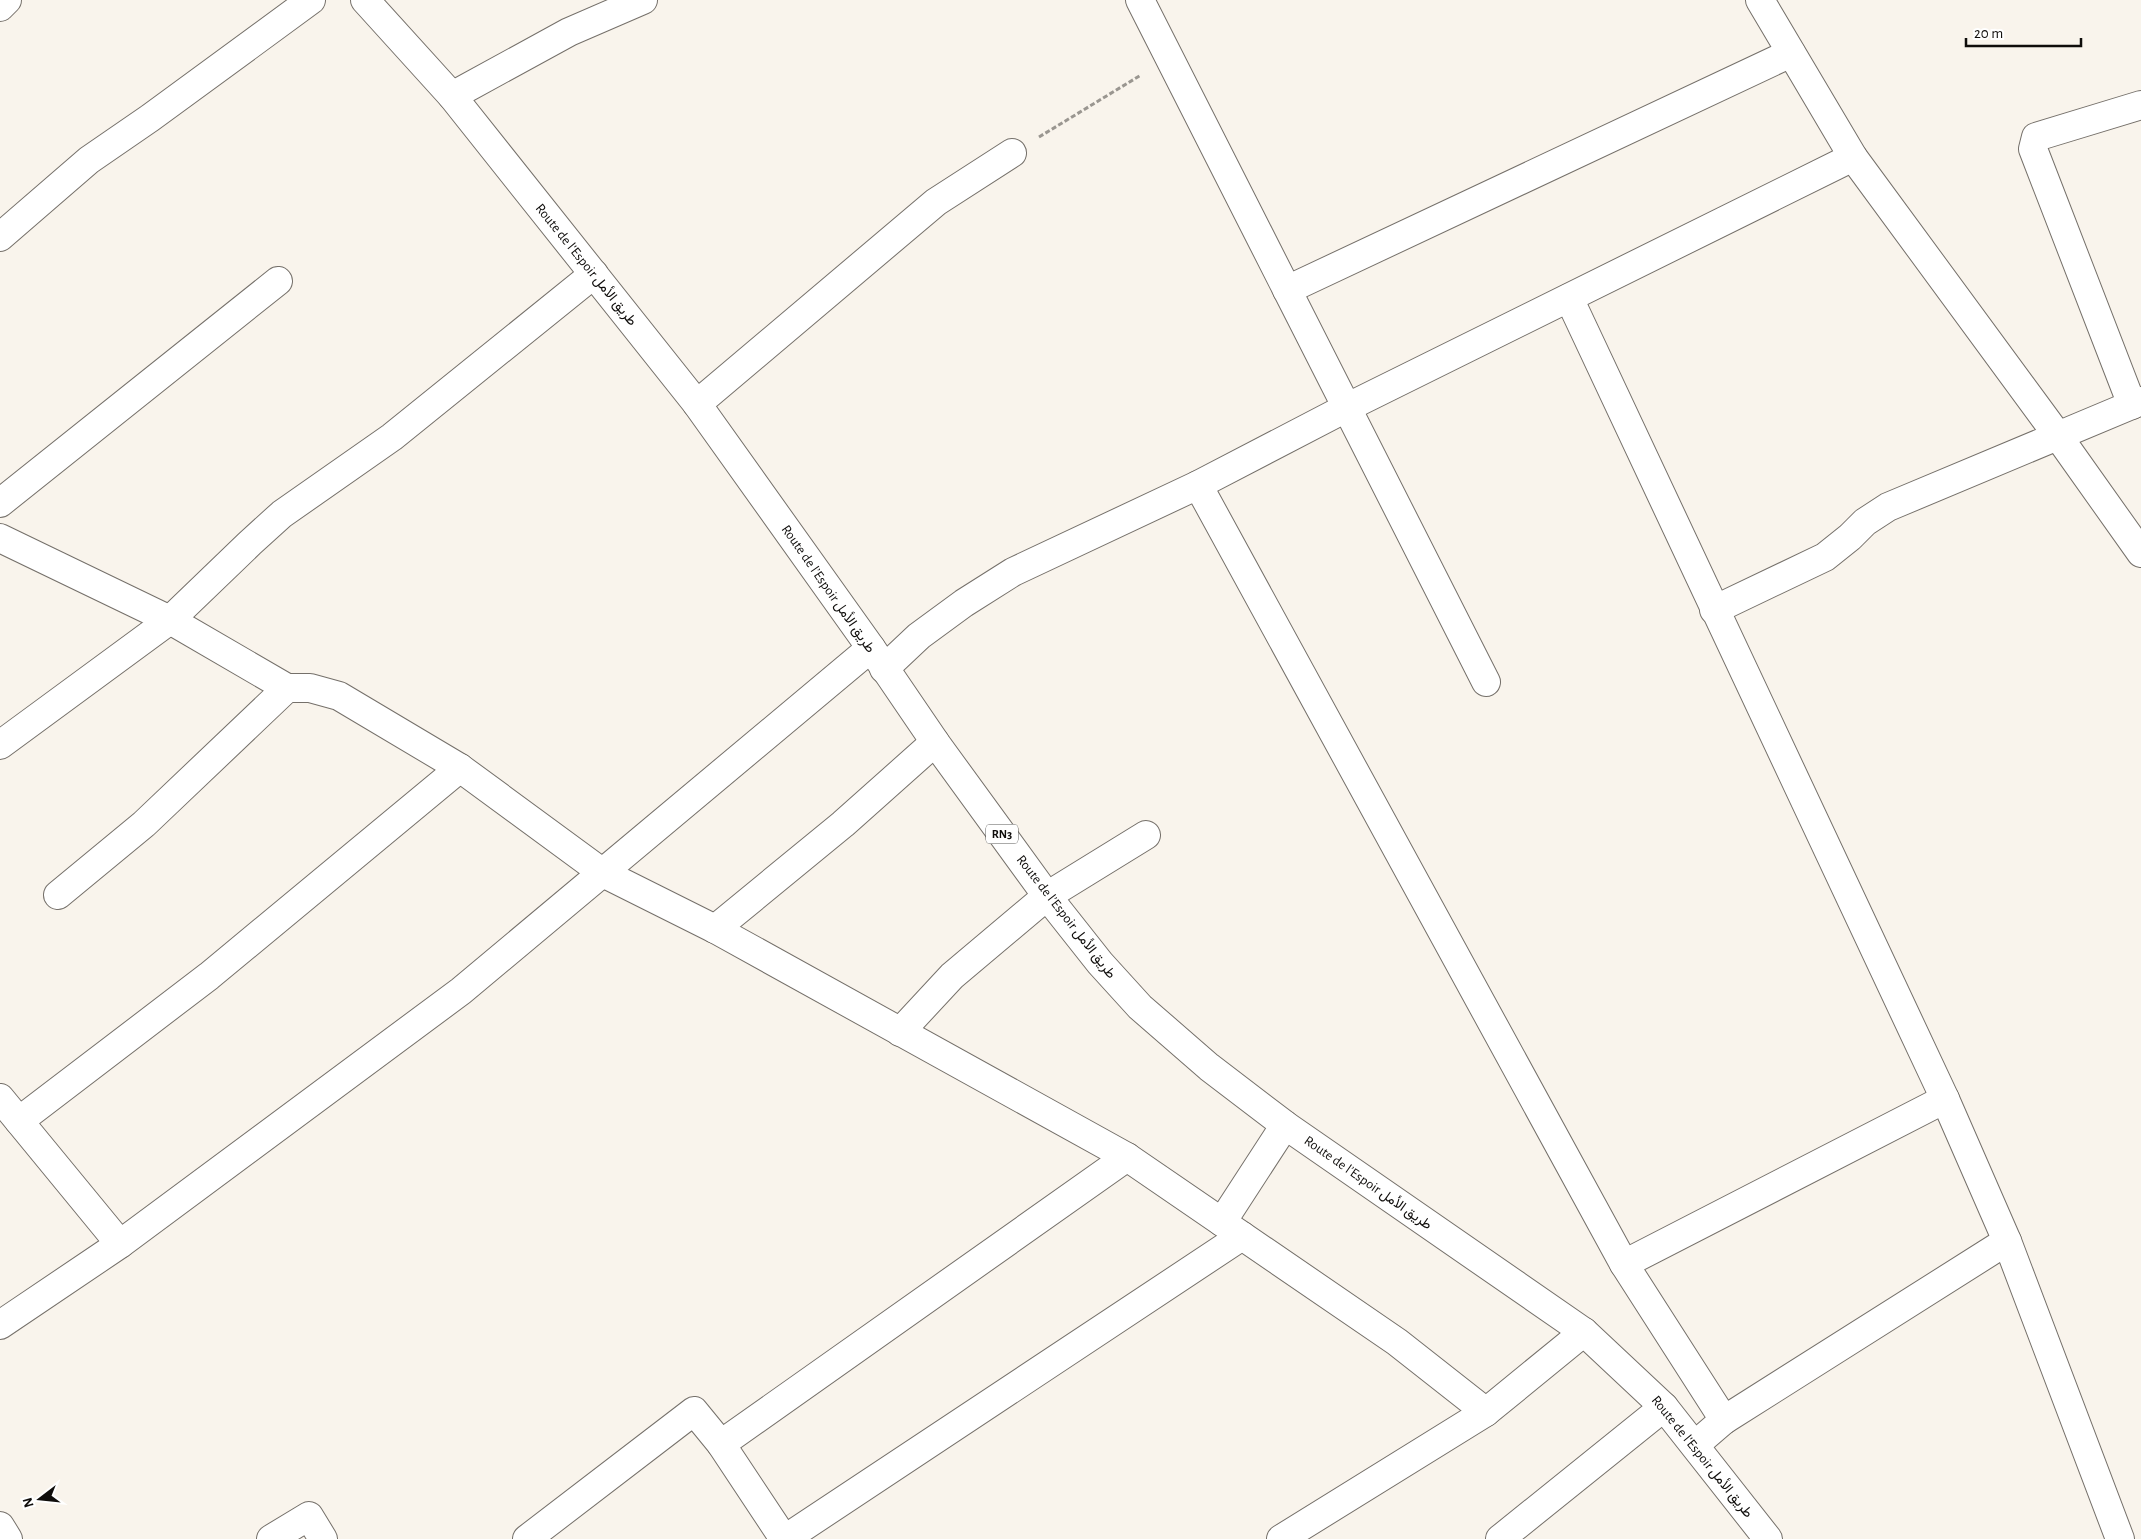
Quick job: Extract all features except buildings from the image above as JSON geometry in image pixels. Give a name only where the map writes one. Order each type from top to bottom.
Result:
[{"type":"main road","points":[[0,7],[7,0]]},
{"type":"main road","points":[[0,236],[89,160],[150,118],[311,0]]},
{"type":"main road","name":"Route de l’Espoir طريق الأمل","points":[[365,0],[452,96],[697,404],[878,658],[935,742],[1047,896],[1100,963],[1140,1007],[1209,1067],[1285,1125],[1584,1332],[1664,1408],[1767,1539]]},
{"type":"main road","points":[[452,96],[569,32],[643,0]]},
{"type":"main road","points":[[1140,0],[1486,682]]},
{"type":"main road","points":[[1760,0],[1853,157],[2058,436],[2141,553]]},
{"type":"main road","points":[[1287,290],[1791,53]]},
{"type":"main road","points":[[1714,610],[1825,556],[1850,537],[1865,522],[1888,507],[2136,403],[2033,148],[2036,137],[2141,105]]},
{"type":"main road","points":[[697,404],[936,202],[1012,153]]},
{"type":"main road","points":[[0,1325],[120,1244],[462,992],[603,873],[878,658],[919,636],[964,603],[1013,572],[1198,485],[1346,408],[1853,157]]},
{"type":"main road","points":[[0,745],[170,620],[282,514],[392,437],[594,274]]},
{"type":"main road","points":[[0,503],[278,281]]},
{"type":"main road","points":[[1569,298],[1945,1099],[2007,1241],[2120,1539]]},
{"type":"main road","points":[[1198,485],[1624,1264],[1724,1420]]},
{"type":"main road","points":[[0,538],[170,620],[286,688],[310,688],[339,696],[460,768],[603,873],[716,929],[1128,1157],[1397,1342],[1486,1412]]},
{"type":"main road","points":[[58,895],[144,824],[286,688]]},
{"type":"main road","points":[[716,929],[843,824],[935,742]]},
{"type":"main road","points":[[19,1121],[209,976],[460,768]]},
{"type":"main road","points":[[900,1032],[952,976],[1047,896],[1146,835]]},
{"type":"main road","points":[[0,1098],[120,1244]]},
{"type":"main road","points":[[1624,1264],[1945,1099]]},
{"type":"main road","points":[[528,1539],[694,1411],[792,1537],[1232,1229],[1285,1125]]},
{"type":"main road","points":[[721,1444],[1128,1157]]},
{"type":"main road","points":[[1694,1445],[1724,1420],[2007,1241]]},
{"type":"main road","points":[[1281,1539],[1486,1412],[1584,1332]]},
{"type":"main road","points":[[1500,1539],[1664,1408]]},
{"type":"main road","points":[[271,1539],[309,1516],[323,1539]]},
{"type":"main road","points":[[0,1526],[8,1539]]},
{"type":"path","points":[[1012,153],[1170,58]]}]
